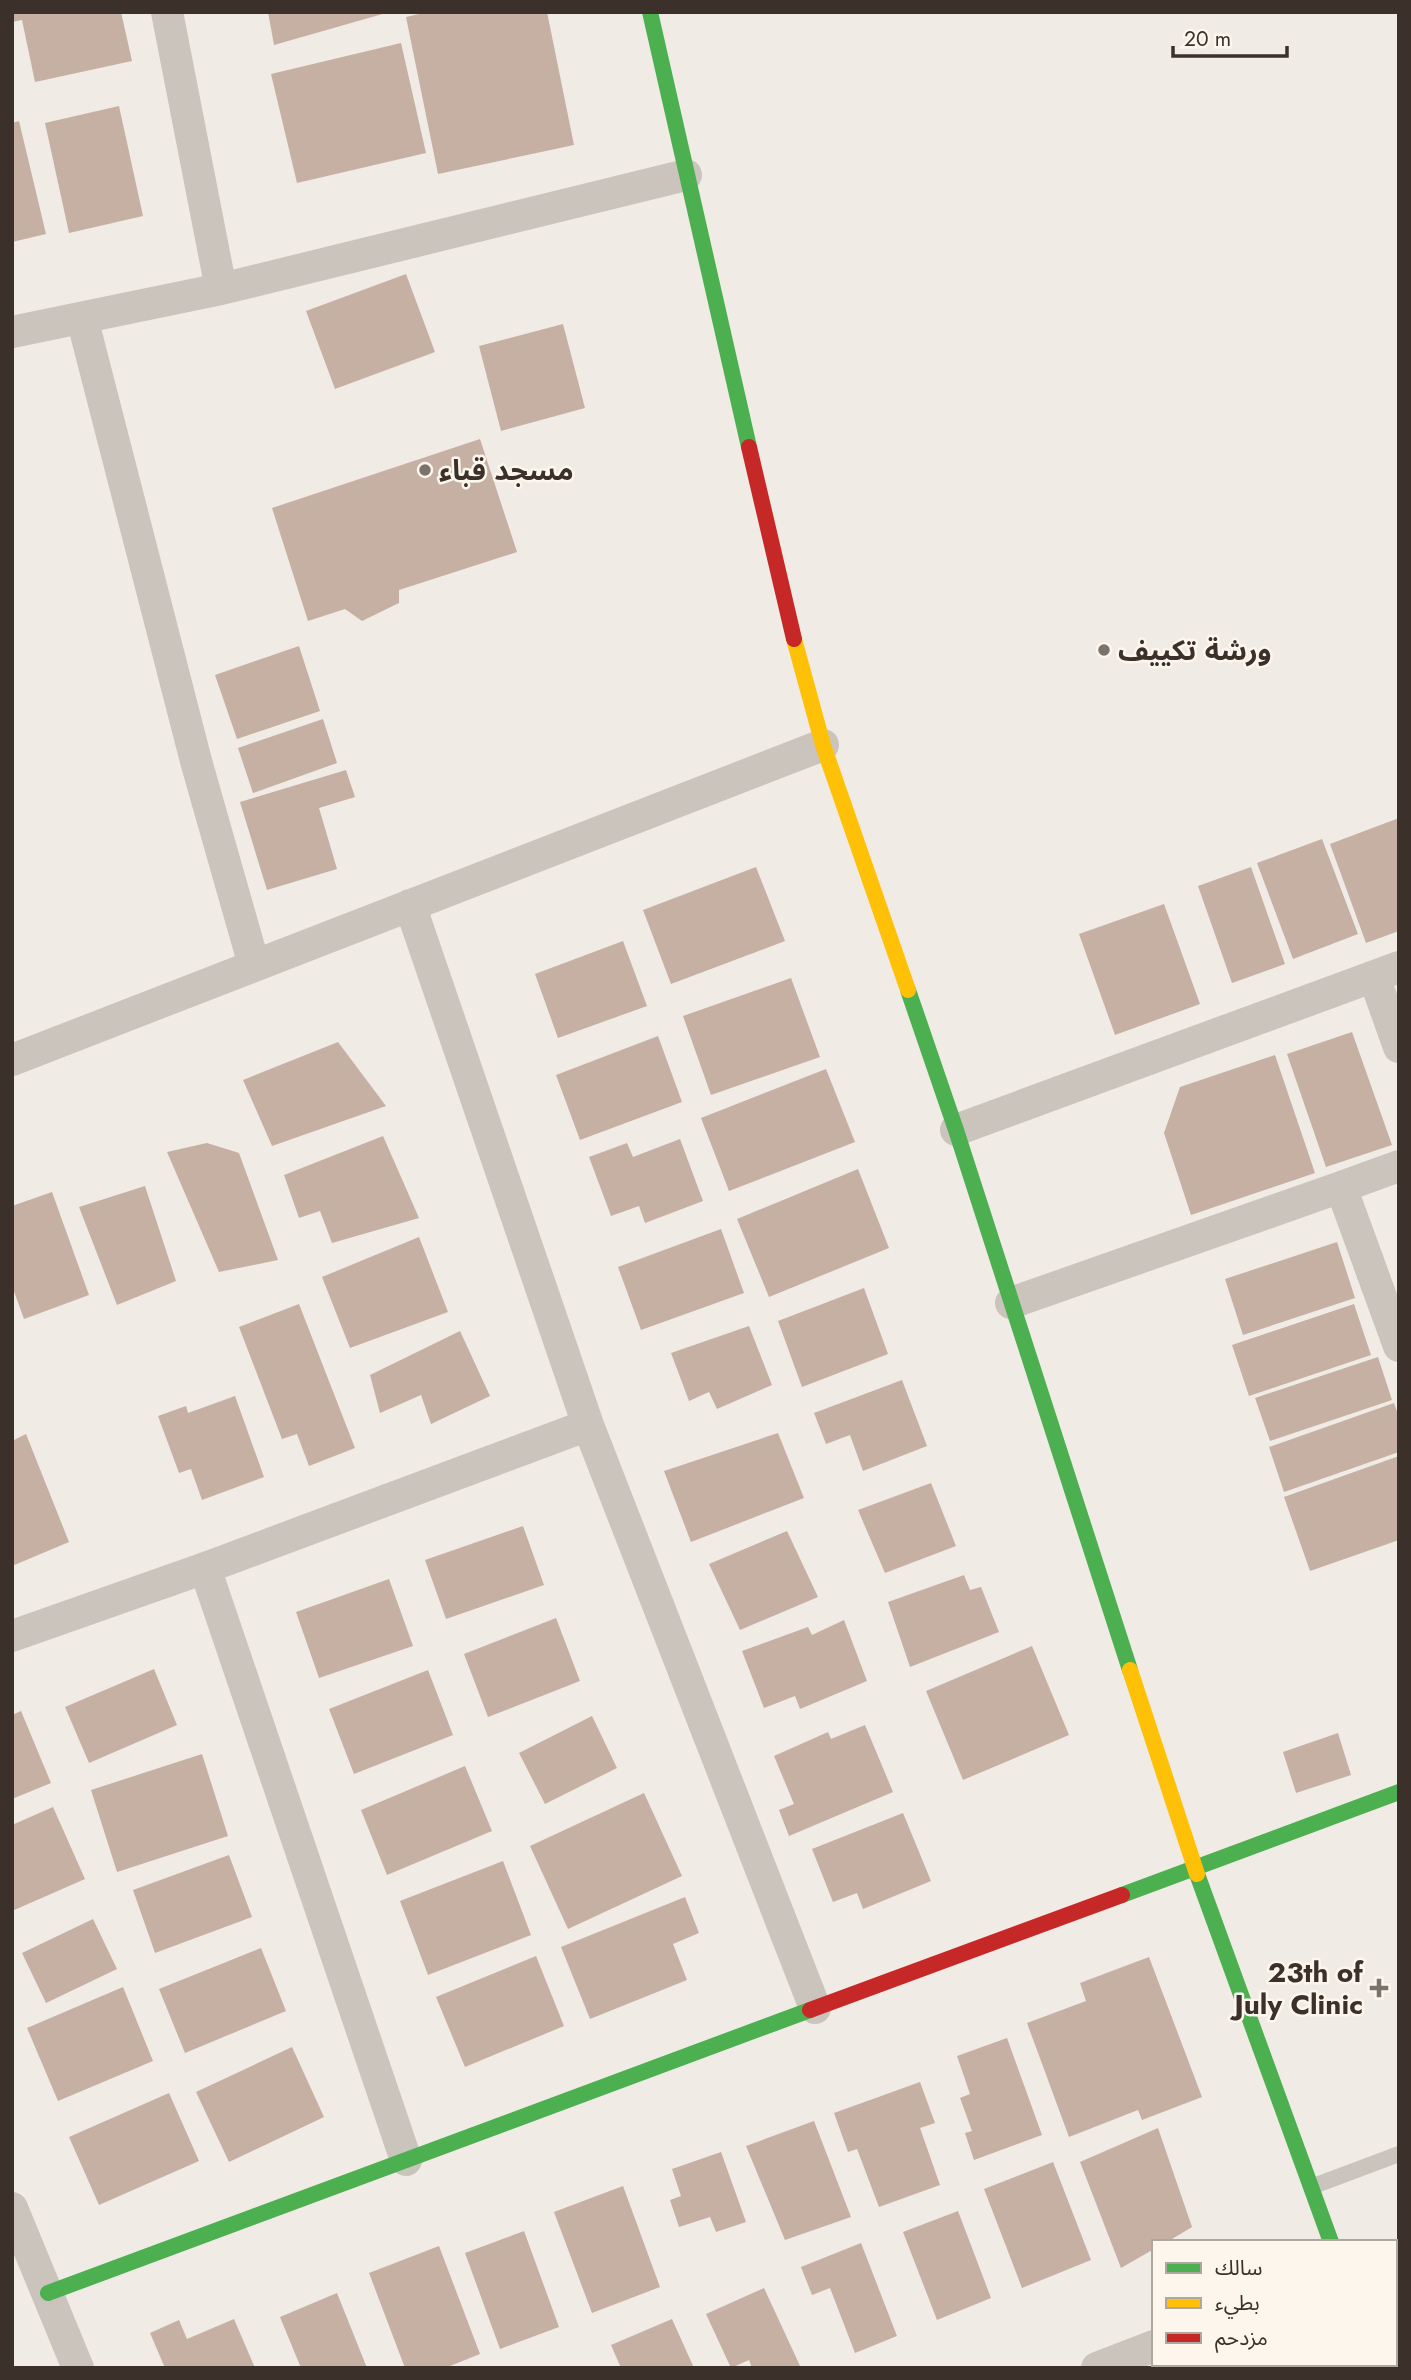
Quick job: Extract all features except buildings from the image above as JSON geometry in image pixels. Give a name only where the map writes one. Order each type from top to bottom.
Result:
[{"type":"street","points":[[167,12],[221,289]]},
{"type":"street","points":[[650,12],[788,616],[823,745],[957,1130],[1194,1867],[1330,2240]]},
{"type":"street","points":[[12,332],[221,289],[686,175]]},
{"type":"street","points":[[82,318],[196,761],[254,965]]},
{"type":"street","points":[[12,1060],[823,745]]},
{"type":"street","points":[[410,905],[589,1425],[815,2008]]},
{"type":"street","points":[[957,1130],[1386,972],[1399,1047]]},
{"type":"street","points":[[1011,1303],[1399,1166]]},
{"type":"street","points":[[1341,1187],[1398,1344]]},
{"type":"street","points":[[12,1636],[205,1569],[589,1425]]},
{"type":"street","points":[[205,1569],[406,2160]]},
{"type":"street","points":[[48,2293],[1399,1792]]},
{"type":"street","points":[[12,2208],[78,2368]]},
{"type":"street","points":[[1097,2368],[1152,2347]]},
{"type":"lane","points":[[1311,2186],[1399,2154]]},
{"type":"traffic: fast","points":[[650,12],[749,447]]},
{"type":"traffic: fast","points":[[908,990],[956,1130],[1130,1670]]},
{"type":"traffic: fast","points":[[1122,1895],[1399,1792]]},
{"type":"traffic: fast","points":[[1197,1874],[1330,2240]]},
{"type":"traffic: fast","points":[[48,2293],[810,2010]]},
{"type":"traffic: slow","points":[[794,639],[823,745],[908,990]]},
{"type":"traffic: slow","points":[[1130,1670],[1197,1874]]},
{"type":"traffic: jam","points":[[749,447],[794,639]]},
{"type":"traffic: jam","points":[[810,2010],[1122,1895]]},
{"type":"place","name":"مسجد قباء","points":[[425,470]]},
{"type":"place","name":"ورشة تكييف","points":[[1104,650]]},
{"type":"place","name":"23th of July Clinic","points":[[1379,1988]]}]
